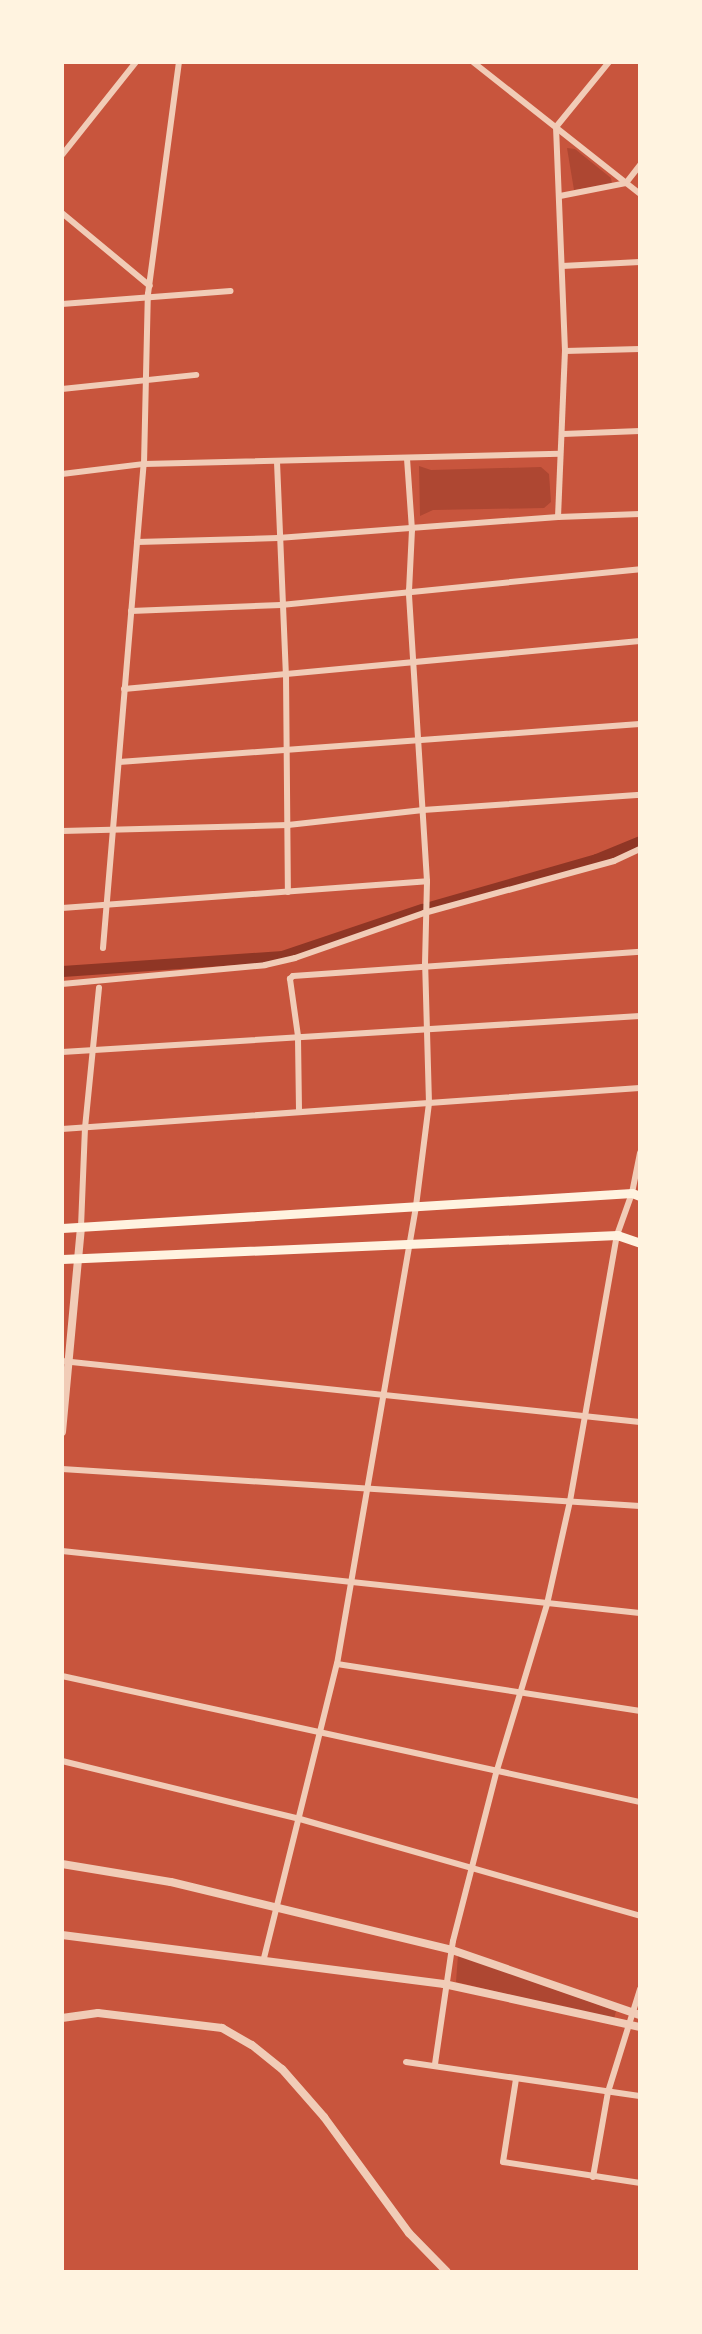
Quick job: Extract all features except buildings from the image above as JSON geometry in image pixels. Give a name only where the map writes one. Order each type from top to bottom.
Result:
[{"type":"main road","points":[[62,1228],[637,1194]]},
{"type":"main road","points":[[62,1259],[408,1247],[617,1235],[640,1243]]},
{"type":"street","points":[[62,155],[136,62]]},
{"type":"street","points":[[103,948],[144,464],[149,378],[149,290],[179,62]]},
{"type":"street","points":[[473,62],[640,194]]},
{"type":"street","points":[[484,70],[491,62]]},
{"type":"street","points":[[558,517],[565,351],[556,127],[609,62]]},
{"type":"street","points":[[560,196],[626,183],[640,165]]},
{"type":"street","points":[[62,213],[149,290]]},
{"type":"street","points":[[562,266],[640,262]]},
{"type":"street","points":[[62,304],[149,290],[230,291]]},
{"type":"street","points":[[565,351],[640,349]]},
{"type":"street","points":[[62,389],[196,375]]},
{"type":"street","points":[[563,434],[640,431]]},
{"type":"street","points":[[62,474],[144,464],[560,454]]},
{"type":"street","points":[[264,1958],[337,1664],[416,1206],[429,1103],[424,913],[427,881],[409,591],[412,530],[407,458]]},
{"type":"street","points":[[277,462],[286,674],[288,892]]},
{"type":"street","points":[[137,542],[278,538],[558,517],[640,514]]},
{"type":"street","points":[[131,611],[281,605],[640,569]]},
{"type":"street","points":[[124,689],[640,641]]},
{"type":"street","points":[[119,762],[640,724]]},
{"type":"street","points":[[62,831],[288,825],[423,810],[640,795]]},
{"type":"street","points":[[62,984],[265,965],[424,913],[614,861],[640,849]]},
{"type":"street","points":[[62,908],[427,881]]},
{"type":"street","points":[[299,1110],[298,1036],[290,979],[298,974],[640,952]]},
{"type":"street","points":[[62,1428],[65,1362],[81,1227],[85,1128],[99,988]]},
{"type":"street","points":[[62,1052],[640,1016]]},
{"type":"street","points":[[62,1129],[640,1088]]},
{"type":"street","points":[[435,2064],[444,1984],[497,1770],[547,1604],[570,1501],[617,1235],[637,1194],[640,1153]]},
{"type":"street","points":[[65,1362],[640,1422]]},
{"type":"street","points":[[62,1469],[640,1506]]},
{"type":"street","points":[[62,1551],[640,1613]]},
{"type":"street","points":[[337,1664],[640,1711]]},
{"type":"street","points":[[62,1676],[640,1802]]},
{"type":"street","points":[[62,1761],[300,1819],[640,1916]]},
{"type":"street","points":[[62,1864],[171,1882],[452,1950],[636,2014]]},
{"type":"street","points":[[62,1935],[264,1958],[444,1984],[640,2027]]},
{"type":"street","points":[[593,2177],[608,2092],[629,2024],[636,2014],[640,1989]]},
{"type":"street","points":[[62,2018],[98,2013],[222,2028],[252,2045],[282,2069],[324,2117],[409,2233],[447,2272]]},
{"type":"street","points":[[406,2062],[640,2096]]},
{"type":"street","points":[[516,2079],[503,2162],[640,2183]]},
{"type":"shaded area","points":[[567,148],[575,149],[611,178],[612,184],[574,190]]},
{"type":"shaded area","points":[[419,466],[431,470],[541,467],[549,474],[551,502],[544,508],[433,510],[420,516]]},
{"type":"shaded area","points":[[458,1955],[616,2011],[614,2019],[456,1982]]},
{"type":"waterway","points":[[429,907],[596,859],[640,841]]},
{"type":"waterway","points":[[62,971],[282,956],[422,909]]}]
